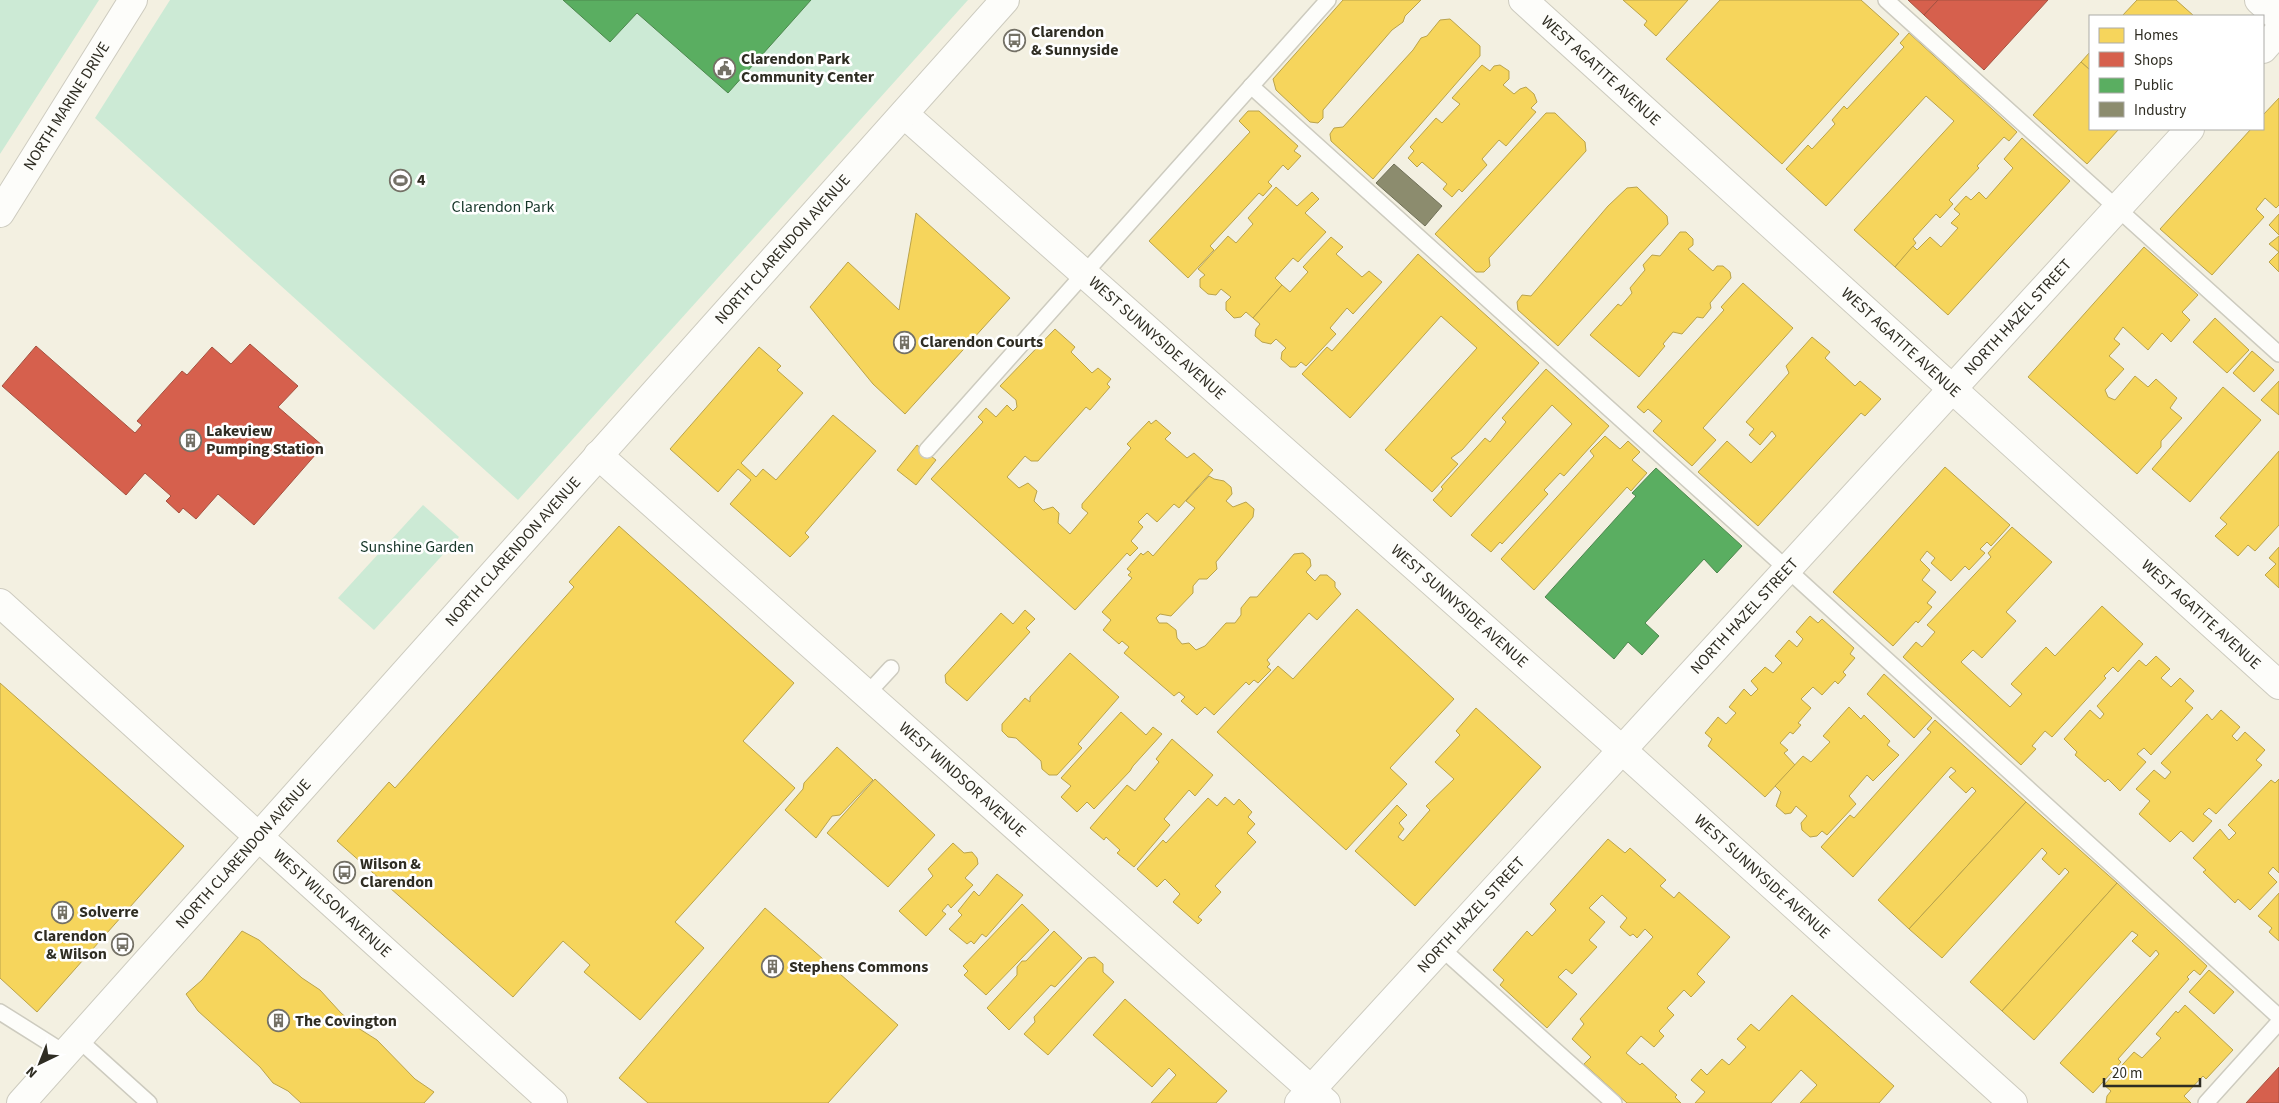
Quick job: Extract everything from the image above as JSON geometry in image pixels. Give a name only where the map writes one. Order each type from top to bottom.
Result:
[{"type":"street","name":"NORTH MARINE DRIVE","points":[[0,212],[133,0]]},
{"type":"street","name":"NORTH CLARENDON AVENUE","points":[[21,1103],[1005,0]]},
{"type":"street","name":"WEST AGATITE AVENUE","points":[[1523,0],[2279,685]]},
{"type":"street","points":[[2259,0],[2279,18]]},
{"type":"street","points":[[2264,48],[2279,31]]},
{"type":"street","name":"WEST SUNNYSIDE AVENUE","points":[[904,114],[1622,750],[2012,1103]]},
{"type":"street","name":"NORTH HAZEL STREET","points":[[1312,1098],[1441,948],[2189,130]]},
{"type":"street","name":"WEST WINDSOR AVENUE","points":[[598,455],[867,694],[1312,1098]]},
{"type":"street","name":"WEST WILSON AVENUE","points":[[0,603],[553,1103]]},
{"type":"lane","points":[[927,450],[1328,0]]},
{"type":"lane","points":[[1886,0],[2279,354]]},
{"type":"lane","points":[[1250,86],[1787,569],[2279,1017]]},
{"type":"lane","points":[[867,694],[891,668]]},
{"type":"lane","points":[[1441,948],[1614,1103]]},
{"type":"lane","points":[[0,1012],[71,1046],[149,1103]]},
{"type":"lane","points":[[2206,1103],[2279,1022]]},
{"type":"green space","points":[[0,0],[99,0],[0,154]]},
{"type":"green space","name":"Clarendon Park","points":[[170,0],[968,0],[518,500],[95,118]]},
{"type":"green space","name":"Sunshine Garden","points":[[423,505],[459,537],[374,630],[338,598]]},
{"type":"building: Homes","points":[[1343,0],[1421,0],[1405,16],[1403,22],[1392,30],[1323,110],[1323,118],[1318,123],[1310,122],[1276,90],[1273,79]]},
{"type":"building: Homes","points":[[1623,0],[1688,0],[1656,36],[1644,25],[1647,21]]},
{"type":"building: Homes","points":[[1720,0],[1861,0],[1899,34],[1782,164],[1666,59]]},
{"type":"building: Homes","points":[[2137,0],[2176,0],[2193,15],[2123,15]]},
{"type":"building: Homes","points":[[1450,19],[1480,46],[1480,56],[1373,179],[1331,141],[1330,134],[1334,128],[1343,127],[1413,50],[1421,38],[1427,36],[1440,20]]},
{"type":"building: Homes","points":[[1909,33],[2017,132],[2009,141],[2004,137],[1977,166],[1979,168],[1949,200],[1953,204],[1940,218],[1936,214],[1913,239],[1916,243],[1895,267],[1854,230],[1954,121],[1926,96],[1826,206],[1786,169],[1808,145],[1812,149],[1835,124],[1832,120],[1844,106],[1847,109],[1904,47],[1900,43]]},
{"type":"building: Homes","points":[[2089,53],[2089,69],[2081,62]]},
{"type":"building: Homes","points":[[2081,62],[2089,69],[2089,130],[2118,130],[2087,164],[2033,115]]},
{"type":"building: Homes","points":[[1482,65],[1490,71],[1494,66],[1500,65],[1509,71],[1509,79],[1503,85],[1514,94],[1526,87],[1534,94],[1537,102],[1531,108],[1536,112],[1506,146],[1499,140],[1482,159],[1487,165],[1462,192],[1459,189],[1452,197],[1443,189],[1447,184],[1422,162],[1417,167],[1408,158],[1414,151],[1410,147],[1436,118],[1442,123],[1460,104],[1452,98]]},
{"type":"building: Homes","points":[[2279,98],[2279,205],[2276,208],[2265,198],[2256,209],[2264,217],[2212,275],[2160,229],[2250,130],[2264,130],[2264,114]]},
{"type":"building: Homes","points":[[1248,111],[1259,111],[1298,146],[1294,151],[1301,156],[1288,170],[1283,165],[1268,182],[1272,186],[1263,196],[1259,193],[1210,246],[1214,250],[1188,278],[1149,241],[1250,132],[1239,121]]},
{"type":"building: Homes","points":[[1546,113],[1555,113],[1585,142],[1586,151],[1489,258],[1490,266],[1484,272],[1476,272],[1435,234]]},
{"type":"building: Homes","points":[[2022,138],[2070,181],[1948,315],[1895,267],[1913,246],[1917,250],[1930,237],[1941,247],[1958,228],[1951,223],[1960,214],[1954,209],[1966,196],[1971,200],[1979,192],[1986,199],[2013,168],[2004,159]]},
{"type":"building: Homes","points":[[1276,187],[1297,206],[1312,192],[1319,199],[1305,213],[1326,232],[1298,262],[1293,258],[1275,278],[1282,285],[1253,318],[1246,312],[1241,317],[1234,318],[1226,310],[1226,302],[1231,297],[1221,289],[1216,295],[1208,294],[1200,287],[1200,279],[1205,275],[1198,269],[1228,236],[1236,243],[1253,224],[1248,218]]},
{"type":"building: Homes","points":[[1637,187],[1667,216],[1668,224],[1558,346],[1518,310],[1517,302],[1522,295],[1531,296],[1608,206],[1627,188]]},
{"type":"building: Homes","name":"Clarendon Courts","points":[[916,213],[1010,298],[905,414],[873,384],[810,307],[848,262],[899,310]]},
{"type":"building: Homes","points":[[2279,214],[2279,235],[2269,225]]},
{"type":"building: Homes","points":[[1680,232],[1686,232],[1693,239],[1693,245],[1688,249],[1713,271],[1717,266],[1723,266],[1730,272],[1731,278],[1710,303],[1711,308],[1703,318],[1697,317],[1682,334],[1673,332],[1663,344],[1665,346],[1639,377],[1590,335],[1618,304],[1621,306],[1632,293],[1630,288],[1645,270],[1643,265],[1652,255],[1660,256]]},
{"type":"building: Homes","points":[[2279,236],[2279,252],[2269,244]]},
{"type":"building: Homes","points":[[1331,237],[1343,247],[1336,254],[1362,277],[1369,271],[1382,282],[1353,314],[1347,308],[1330,328],[1336,334],[1306,366],[1301,362],[1296,367],[1290,367],[1281,359],[1282,352],[1286,348],[1276,339],[1271,344],[1262,342],[1255,336],[1256,329],[1260,324],[1253,318],[1282,285],[1290,292],[1308,272],[1303,267]]},
{"type":"building: Homes","points":[[2144,247],[2198,295],[2182,312],[2190,320],[2171,342],[2162,333],[2148,350],[2123,327],[2114,339],[2120,344],[2109,356],[2124,369],[2105,390],[2108,397],[2115,400],[2135,376],[2148,387],[2156,379],[2177,398],[2170,408],[2182,418],[2161,441],[2161,447],[2137,474],[2028,377]]},
{"type":"building: Homes","points":[[2279,252],[2279,272],[2269,262]]},
{"type":"building: Homes","points":[[1418,254],[1539,363],[1462,450],[1451,458],[1458,464],[1432,492],[1385,450],[1477,348],[1441,316],[1350,418],[1302,374],[1327,347],[1332,351]]},
{"type":"building: Homes","points":[[1743,283],[1793,328],[1703,428],[1716,440],[1692,466],[1653,431],[1662,421],[1648,409],[1644,413],[1637,407],[1724,310],[1721,307]]},
{"type":"building: Homes","points":[[2215,318],[2249,350],[2227,373],[2193,342]]},
{"type":"building: Homes","points":[[1055,329],[1075,347],[1071,352],[1092,373],[1098,368],[1111,379],[1107,384],[1110,387],[1090,410],[1086,407],[1038,461],[1031,461],[1025,456],[1007,477],[1019,488],[1028,483],[1037,491],[1034,501],[1043,510],[1053,507],[1059,513],[1058,523],[1070,534],[1088,513],[1082,508],[1082,504],[1131,448],[1127,444],[1149,421],[1151,424],[1156,420],[1171,433],[1165,439],[1187,458],[1194,453],[1213,470],[1179,508],[1174,504],[1157,522],[1147,513],[1138,522],[1143,527],[1131,541],[1138,548],[1130,556],[1127,553],[1075,610],[931,479],[983,422],[978,417],[986,408],[996,417],[1007,405],[1013,411],[1017,407],[1016,400],[1000,386]]},
{"type":"building: Homes","points":[[1812,337],[1830,352],[1825,358],[1855,386],[1860,381],[1881,399],[1865,416],[1861,413],[1758,526],[1698,472],[1727,441],[1751,463],[1776,436],[1772,431],[1760,445],[1749,435],[1754,429],[1746,422],[1789,373],[1786,366]]},
{"type":"building: Homes","points":[[759,347],[781,366],[777,370],[803,393],[741,463],[756,477],[763,469],[776,480],[833,415],[876,451],[805,533],[809,537],[790,557],[730,504],[751,480],[738,469],[718,492],[670,449]]},
{"type":"building: Homes","points":[[2252,351],[2274,370],[2254,392],[2233,373]]},
{"type":"building: Homes","points":[[1546,369],[1609,426],[1564,476],[1560,473],[1544,490],[1548,494],[1502,544],[1500,542],[1491,552],[1471,535],[1572,424],[1552,405],[1451,517],[1433,500],[1443,489],[1441,487],[1485,438],[1490,442],[1506,422],[1502,418]]},
{"type":"building: Homes","points":[[2279,381],[2279,415],[2261,400]]},
{"type":"building: Homes","points":[[2223,387],[2261,420],[2190,502],[2152,469]]},
{"type":"building: Homes","points":[[1605,436],[1620,449],[1628,441],[1640,452],[1632,460],[1647,473],[1631,491],[1627,487],[1534,590],[1501,559],[1594,456],[1590,451]]},
{"type":"building: Homes","points":[[917,445],[936,460],[916,485],[897,470]]},
{"type":"building: Homes","points":[[2279,451],[2279,525],[2255,551],[2248,545],[2238,556],[2215,536],[2227,524],[2220,518]]},
{"type":"building: Homes","points":[[1945,467],[2010,525],[1991,546],[1987,542],[1980,549],[1985,553],[1969,570],[1965,566],[1951,581],[1931,563],[1935,558],[1927,551],[1920,560],[1930,570],[1922,580],[1936,592],[1927,603],[1932,607],[1893,646],[1833,592]]},
{"type":"building: Homes","points":[[1209,476],[1224,481],[1231,487],[1232,494],[1226,501],[1233,507],[1246,502],[1254,509],[1253,517],[1216,562],[1217,569],[1207,579],[1199,579],[1193,586],[1193,593],[1171,616],[1160,614],[1156,618],[1159,623],[1167,623],[1176,630],[1177,638],[1182,644],[1189,643],[1196,650],[1205,646],[1226,623],[1235,623],[1241,615],[1241,608],[1250,597],[1257,597],[1294,554],[1303,553],[1310,559],[1311,566],[1306,572],[1315,581],[1320,575],[1327,575],[1335,582],[1335,587],[1341,594],[1317,620],[1309,613],[1267,660],[1270,664],[1267,667],[1271,670],[1258,683],[1254,680],[1249,685],[1246,682],[1214,715],[1205,707],[1197,715],[1181,701],[1185,697],[1179,692],[1174,696],[1124,653],[1129,647],[1122,641],[1119,644],[1103,630],[1111,620],[1102,612],[1132,578],[1128,575],[1131,572],[1127,569],[1141,553],[1143,555],[1148,551],[1153,556],[1195,508],[1186,501]]},
{"type":"building: Homes","points":[[619,526],[794,683],[743,741],[795,788],[675,922],[704,948],[640,1020],[584,972],[590,965],[563,941],[513,997],[337,841],[389,782],[395,788],[574,587],[569,582]]},
{"type":"building: Homes","points":[[2012,527],[2052,562],[2006,612],[2016,621],[1982,658],[1973,650],[1961,662],[2010,707],[2022,694],[2011,684],[2046,647],[2055,656],[2102,606],[2143,644],[2118,672],[2113,667],[2104,676],[2106,678],[2052,737],[2045,731],[2032,746],[2036,749],[2021,765],[1903,657],[1916,642],[1922,647],[1935,632],[1927,625],[1991,557],[1988,553]]},
{"type":"building: Homes","points":[[2279,547],[2279,588],[2265,575],[2276,564],[2269,558]]},
{"type":"building: Homes","points":[[1357,609],[1454,699],[1390,768],[1407,784],[1346,850],[1217,732],[1278,666],[1293,679]]},
{"type":"building: Homes","points":[[1025,610],[1035,619],[1026,628],[1030,632],[967,701],[946,683],[945,675],[1001,613],[1013,624]]},
{"type":"building: Homes","points":[[1810,616],[1818,623],[1822,619],[1854,648],[1850,654],[1855,658],[1843,672],[1846,675],[1838,684],[1835,681],[1822,695],[1813,687],[1801,699],[1811,708],[1798,723],[1801,725],[1793,734],[1790,732],[1780,743],[1788,750],[1784,753],[1795,765],[1765,797],[1708,746],[1712,739],[1705,733],[1718,717],[1726,724],[1736,713],[1729,707],[1744,689],[1751,696],[1758,689],[1751,681],[1765,667],[1773,673],[1782,663],[1775,656],[1789,640],[1797,647],[1803,639],[1796,632]]},
{"type":"building: Homes","points":[[1070,653],[1119,697],[1078,744],[1082,748],[1057,775],[1049,775],[1042,769],[1041,761],[1016,738],[1008,737],[1002,731],[1002,724],[1025,698],[1030,702],[1030,697]]},
{"type":"building: Homes","points":[[2156,656],[2170,669],[2161,678],[2171,687],[2180,678],[2194,691],[2185,701],[2193,708],[2151,755],[2144,748],[2137,754],[2146,762],[2120,791],[2108,779],[2105,782],[2075,755],[2077,752],[2064,739],[2090,710],[2100,719],[2104,714],[2097,706],[2139,660],[2146,666]]},
{"type":"building: Homes","points":[[1884,674],[1932,718],[1914,738],[1867,694]]},
{"type":"building: Homes","name":"Solverre","points":[[0,683],[184,846],[37,1012],[0,978]]},
{"type":"building: Homes","points":[[1849,707],[1861,719],[1864,715],[1890,741],[1887,745],[1899,755],[1873,781],[1867,775],[1849,796],[1856,804],[1827,835],[1822,831],[1817,836],[1810,837],[1802,830],[1801,823],[1807,816],[1796,806],[1791,813],[1785,814],[1776,806],[1781,792],[1775,786],[1803,756],[1811,762],[1830,742],[1823,736]]},
{"type":"building: Homes","points":[[1476,708],[1541,767],[1415,906],[1355,851],[1397,805],[1407,815],[1399,823],[1404,829],[1398,837],[1403,841],[1430,810],[1426,806],[1454,779],[1435,762],[1460,735],[1456,731]]},
{"type":"building: Homes","points":[[2221,710],[2240,727],[2232,736],[2237,741],[2245,732],[2265,750],[2256,760],[2262,765],[2216,814],[2209,808],[2203,814],[2212,821],[2193,842],[2181,831],[2170,842],[2139,814],[2150,801],[2136,789],[2154,770],[2165,779],[2171,772],[2161,763],[2207,714],[2212,720]]},
{"type":"building: Homes","points":[[1121,712],[1146,735],[1153,727],[1162,734],[1094,809],[1087,802],[1077,812],[1061,797],[1071,786],[1061,778]]},
{"type":"building: Homes","points":[[1935,720],[2026,802],[1909,929],[1878,900],[1976,791],[1972,787],[1966,793],[1949,777],[1956,771],[1951,767],[1853,877],[1821,847],[1850,815],[1854,818],[1931,732],[1927,729]]},
{"type":"building: Homes","points":[[1172,739],[1213,775],[1195,796],[1189,790],[1164,819],[1170,825],[1134,867],[1117,853],[1120,850],[1106,837],[1104,840],[1090,828],[1127,785],[1135,791],[1159,762],[1156,759]]},
{"type":"building: Homes","points":[[837,747],[873,780],[840,815],[832,816],[816,838],[785,810],[803,789],[804,783]]},
{"type":"building: Homes","points":[[875,779],[935,835],[888,887],[827,833]]},
{"type":"building: Homes","points":[[2279,779],[2279,873],[2273,867],[2268,873],[2277,882],[2250,910],[2238,899],[2235,903],[2203,872],[2206,870],[2193,858],[2220,829],[2229,840],[2236,833],[2228,825],[2271,780],[2275,783]]},
{"type":"building: Homes","points":[[1225,797],[1234,805],[1239,799],[1252,812],[1248,817],[1255,824],[1247,833],[1256,842],[1215,886],[1221,892],[1198,917],[1202,920],[1198,924],[1173,902],[1180,894],[1165,879],[1157,887],[1137,869],[1163,840],[1166,843],[1208,798],[1217,806]]},
{"type":"building: Homes","points":[[2026,802],[2117,883],[2002,1011],[1970,982],[2069,872],[2065,868],[2059,875],[2042,859],[2047,853],[2042,848],[1942,958],[1909,929]]},
{"type":"building: Homes","points":[[1608,839],[1625,853],[1630,848],[1666,880],[1660,886],[1674,898],[1679,892],[1730,937],[1697,974],[1705,982],[1691,997],[1684,990],[1667,1008],[1674,1015],[1659,1031],[1664,1036],[1654,1047],[1641,1036],[1626,1053],[1640,1065],[1642,1063],[1677,1095],[1675,1097],[1681,1103],[1627,1103],[1584,1064],[1591,1057],[1572,1039],[1584,1024],[1580,1019],[1653,937],[1645,929],[1637,938],[1633,934],[1630,936],[1620,927],[1627,918],[1602,895],[1589,908],[1605,922],[1589,940],[1597,947],[1572,974],[1566,969],[1558,977],[1577,994],[1547,1028],[1500,985],[1504,980],[1493,970],[1527,931],[1532,936],[1556,910],[1550,904]]},
{"type":"building: Homes","points":[[953,843],[964,853],[972,852],[977,858],[978,864],[965,878],[973,885],[951,908],[948,904],[942,911],[946,914],[926,936],[899,911],[933,876],[928,869]]},
{"type":"building: Homes","points":[[997,874],[1023,895],[986,937],[982,934],[974,944],[971,941],[967,944],[949,929],[962,915],[958,911],[974,891],[979,896]]},
{"type":"building: Homes","points":[[2117,883],[2207,966],[2200,975],[2194,970],[2187,977],[2189,979],[2118,1059],[2121,1062],[2093,1093],[2060,1063],[2159,954],[2156,950],[2150,957],[2132,941],[2138,935],[2132,931],[2034,1040],[2002,1011]]},
{"type":"building: Homes","points":[[2279,893],[2279,941],[2269,932],[2272,928],[2258,916]]},
{"type":"building: Homes","points":[[1022,904],[1049,930],[986,995],[964,975],[968,971],[963,966]]},
{"type":"building: Homes","name":"Stephens Commons","points":[[765,908],[898,1025],[828,1103],[648,1103],[619,1078]]},
{"type":"building: Homes","name":"The Covington","points":[[242,931],[259,940],[302,978],[320,990],[341,1013],[358,1028],[377,1040],[415,1079],[434,1092],[424,1103],[301,1103],[288,1091],[273,1083],[260,1067],[198,1011],[186,994],[202,980]]},
{"type":"building: Homes","points":[[1054,931],[1082,958],[1055,987],[1051,985],[1009,1030],[987,1008],[1017,975],[1017,967],[1022,961],[1026,961]]},
{"type":"building: Homes","points":[[1095,957],[1103,964],[1103,972],[1114,982],[1048,1055],[1024,1034],[1035,1022],[1034,1017],[1088,958]]},
{"type":"building: Homes","points":[[2209,970],[2234,992],[2214,1014],[2189,992]]},
{"type":"building: Homes","points":[[1792,995],[1894,1086],[1879,1103],[1800,1103],[1817,1085],[1801,1070],[1771,1103],[1695,1103],[1705,1092],[1691,1080],[1701,1069],[1707,1075],[1722,1059],[1729,1065],[1746,1047],[1737,1039],[1751,1024],[1759,1031]]},
{"type":"building: Homes","points":[[1125,999],[1227,1091],[1216,1103],[1151,1103],[1176,1075],[1169,1068],[1152,1087],[1093,1035]]},
{"type":"building: Homes","points":[[2185,1005],[2233,1050],[2206,1079],[2203,1076],[2184,1096],[2191,1103],[2106,1103],[2107,1096],[2111,1091],[2104,1085],[2134,1052],[2142,1058],[2161,1038],[2156,1034],[2176,1011],[2178,1013]]},
{"type":"building: Shops","points":[[1908,0],[1938,0],[1924,15]]},
{"type":"building: Shops","points":[[1938,0],[2048,0],[1984,70],[1924,15]]},
{"type":"building: Shops","name":"Lakeview Pumping Station","points":[[250,344],[298,386],[278,407],[323,446],[254,525],[218,494],[196,519],[183,508],[179,513],[166,501],[171,496],[145,473],[126,495],[2,386],[36,346],[135,433],[142,425],[137,421],[182,371],[187,375],[212,347],[231,364]]},
{"type":"building: Shops","points":[[2279,1067],[2279,1103],[2246,1103]]},
{"type":"building: Public","name":"Clarendon Park Community Center","points":[[563,0],[811,0],[728,93],[637,13],[610,42]]},
{"type":"building: Public","points":[[1656,468],[1742,546],[1717,573],[1704,559],[1645,623],[1659,636],[1642,655],[1628,642],[1614,659],[1545,597],[1636,496],[1632,493]]},
{"type":"building: Industry","points":[[1394,164],[1442,206],[1425,226],[1376,183]]},
{"type":"place","name":"Clarendon & Sunnyside","points":[[1015,41]]},
{"type":"place","name":"Clarendon Park Community Center","points":[[725,68]]},
{"type":"place","name":"4","points":[[401,180]]},
{"type":"place","name":"Clarendon Courts","points":[[904,342]]},
{"type":"place","name":"Lakeview Pumping Station","points":[[190,440]]},
{"type":"place","name":"Wilson & Clarendon","points":[[344,873]]},
{"type":"place","name":"Solverre","points":[[63,912]]},
{"type":"place","name":"Clarendon & Wilson","points":[[123,945]]},
{"type":"place","name":"Stephens Commons","points":[[773,967]]},
{"type":"place","name":"The Covington","points":[[279,1021]]}]
